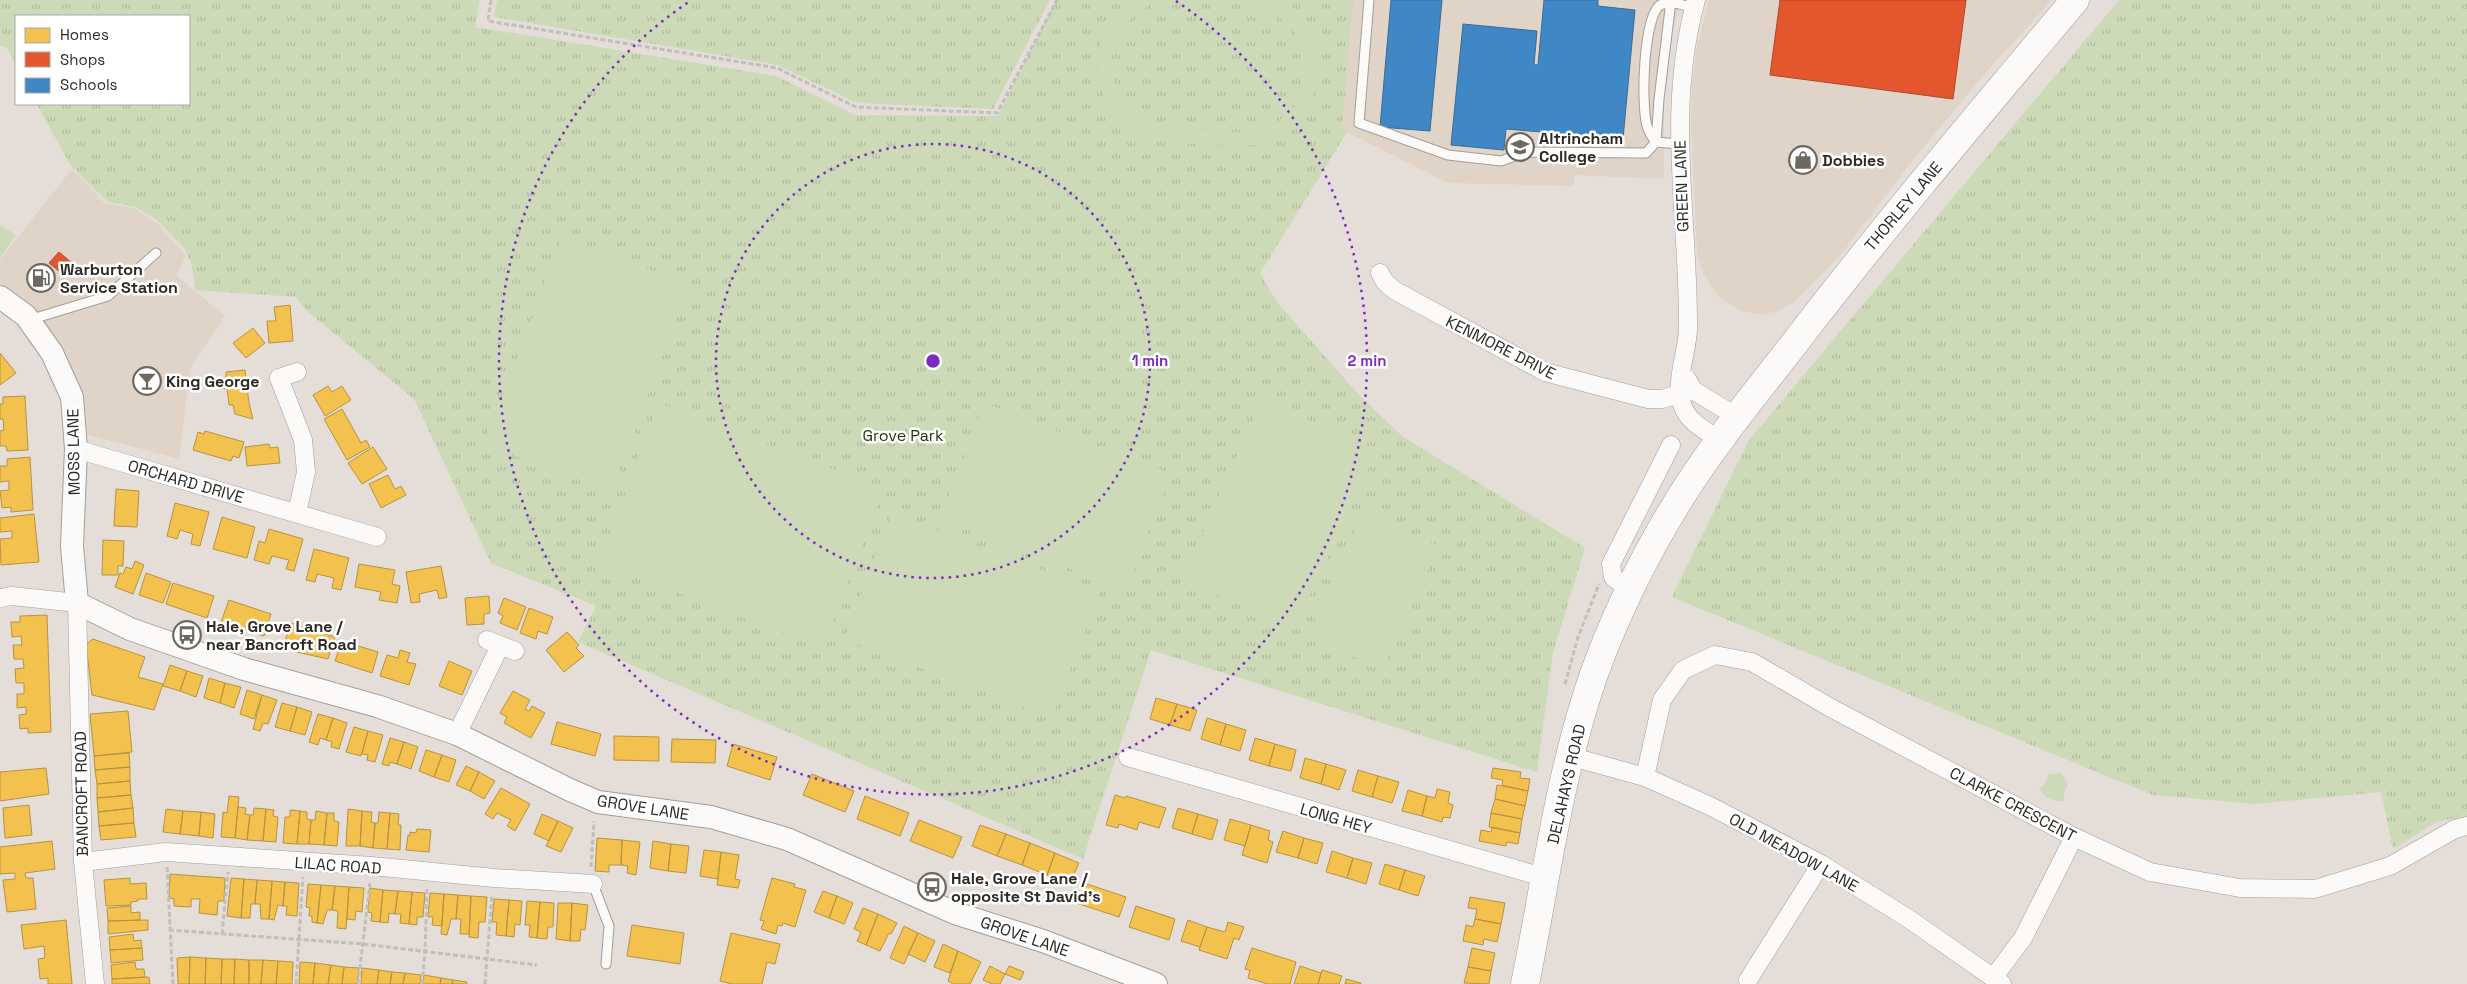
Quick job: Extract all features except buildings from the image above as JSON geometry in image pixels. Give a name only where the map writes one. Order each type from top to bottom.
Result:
[{"type":"main road","name":"THORLEY LANE","points":[[1737,417],[1866,250],[2075,0]]},
{"type":"main road","name":"DELAHAYS ROAD","points":[[1525,984],[1569,756],[1595,673],[1630,590],[1680,498],[1737,417]]},
{"type":"street","name":"GREEN LANE","points":[[1695,4],[1682,78],[1679,144],[1688,330],[1683,372],[1686,392],[1685,412],[1692,420],[1720,440]]},
{"type":"street","name":"KENMORE DRIVE","points":[[1380,272],[1385,282],[1394,290],[1545,372],[1648,399],[1662,399],[1686,392]]},
{"type":"street","name":"MOSS LANE","points":[[0,297],[28,320],[52,353],[72,398],[76,449],[72,546],[77,603]]},
{"type":"street","points":[[296,514],[306,472],[303,440],[279,378],[297,372]]},
{"type":"street","points":[[1686,392],[1737,417]]},
{"type":"street","points":[[1630,590],[1613,577],[1611,564],[1671,445]]},
{"type":"street","name":"ORCHARD DRIVE","points":[[76,449],[377,537]]},
{"type":"street","points":[[0,598],[12,596],[77,603]]},
{"type":"street","name":"GROVE LANE","points":[[77,603],[130,629],[244,669],[378,706],[457,734],[570,790],[595,800],[711,817],[787,839],[955,913],[1043,941],[1156,984]]},
{"type":"street","name":"BANCROFT ROAD","points":[[77,603],[83,862],[95,984]]},
{"type":"street","points":[[457,734],[501,646]]},
{"type":"street","name":"CLARKE CRESCENT","points":[[1645,777],[1662,700],[1682,670],[1715,655],[1752,662],[1831,708],[2074,838],[2150,872],[2240,888],[2315,889],[2390,866],[2455,829],[2467,826]]},
{"type":"street","name":"OLD MEADOW LANE","points":[[1569,756],[1645,777],[1710,806],[1821,864],[1909,920],[1997,981]]},
{"type":"street","name":"LONG HEY","points":[[1128,757],[1546,878]]},
{"type":"street","points":[[1997,981],[2023,938],[2074,838]]},
{"type":"street","name":"LILAC ROAD","points":[[83,862],[166,852],[305,863],[372,866],[494,878],[591,884]]},
{"type":"street","points":[[1748,980],[1821,864]]},
{"type":"lane","points":[[1369,0],[1359,123],[1448,155],[1501,162],[1526,152],[1646,153],[1656,142],[1659,99],[1671,1]]},
{"type":"lane","points":[[1679,144],[1656,142],[1649,134],[1646,123],[1644,92],[1649,28],[1657,2],[1671,1],[1695,4]]},
{"type":"lane","points":[[28,320],[108,296],[156,253]]},
{"type":"lane","points":[[591,884],[609,926],[606,964]]},
{"type":"path","points":[[491,0],[488,21],[777,68],[856,107],[997,113],[1057,0]]},
{"type":"path","points":[[591,884],[595,800]]},
{"type":"path","points":[[166,852],[173,984]]},
{"type":"path","points":[[222,934],[230,856]]},
{"type":"path","points":[[296,984],[305,863]]},
{"type":"path","points":[[358,984],[372,866]]},
{"type":"path","points":[[422,984],[425,952],[427,872]]},
{"type":"path","points":[[485,984],[494,878]]},
{"type":"path","points":[[169,930],[363,944],[537,965]]},
{"type":"shaded area","name":"Altrincham College","points":[[1056,0],[1681,0],[1671,36],[1666,69],[1664,179],[1574,175],[1574,186],[1448,183],[1347,132],[1262,270]]},
{"type":"shaded area","name":"Dobbies","points":[[1709,0],[2052,0],[1986,72],[1909,165],[1838,258],[1794,302],[1778,311],[1762,315],[1740,311],[1717,295],[1704,275],[1697,255],[1691,128],[1692,87],[1696,50]]},
{"type":"shaded area","points":[[72,169],[105,204],[134,208],[158,224],[186,256],[176,275],[225,316],[190,368],[179,459],[82,433],[49,329],[23,299],[0,283],[0,260]]},
{"type":"green space","name":"Grove Park","points":[[0,0],[480,0],[475,27],[776,76],[855,115],[998,116],[1056,0],[1353,0],[1342,125],[1347,132],[1260,273],[1277,302],[1359,395],[1403,437],[1585,548],[1553,652],[1537,772],[1151,650],[1083,859],[578,642],[596,606],[491,563],[414,399],[307,311],[296,297],[196,290],[191,263],[184,248],[157,220],[133,206],[108,202],[70,165],[38,105],[190,105],[190,15],[15,15],[15,64],[7,48],[0,45]]},
{"type":"green space","points":[[497,0],[1050,0],[993,109],[857,103],[777,65],[494,17]]},
{"type":"green space","points":[[1130,0],[1165,0],[1146,7],[1130,19],[1119,35],[1113,53],[1112,72],[1116,91],[1127,107],[1144,120],[1160,126],[1177,128],[1234,132],[1256,131],[1271,126],[1288,114],[1299,99],[1305,82],[1306,64],[1302,47],[1293,31],[1279,18],[1252,5],[1186,0],[1281,1],[1296,11],[1308,23],[1315,39],[1319,56],[1319,73],[1309,107],[1299,121],[1284,135],[1270,142],[1253,145],[1217,146],[1176,142],[1142,134],[1131,129],[1116,115],[1106,100],[1099,83],[1098,65],[1100,47],[1106,30],[1116,14]]},
{"type":"green space","points":[[2119,0],[2467,0],[2467,817],[2438,821],[2393,849],[2381,792],[2255,804],[2153,795],[1672,597],[1749,440]]},
{"type":"green space","points":[[0,225],[16,235],[0,258]]},
{"type":"green space","points":[[563,236],[690,285],[611,492],[484,444]]},
{"type":"green space","points":[[1263,399],[1376,450],[1295,630],[1182,578]]},
{"type":"green space","points":[[659,403],[884,488],[823,648],[599,563]]},
{"type":"green space","points":[[984,403],[1170,473],[1126,590],[940,520]]},
{"type":"green space","points":[[1363,512],[1439,546],[1383,670],[1307,636]]},
{"type":"green space","points":[[892,513],[1100,592],[1052,718],[844,639]]},
{"type":"green space","points":[[2062,773],[2068,784],[2064,793],[2064,801],[2053,800],[2044,795],[2039,789],[2045,784],[2049,774]]},
{"type":"place","name":"Altrincham College","points":[[1520,147]]},
{"type":"place","name":"Dobbies","points":[[1803,160]]},
{"type":"place","name":"Warburton Service Station","points":[[41,278]]},
{"type":"place","name":"King George","points":[[147,381]]},
{"type":"place","name":"Hale, Grove Lane / near Bancroft Road","points":[[187,635]]},
{"type":"place","name":"Hale, Grove Lane / opposite St David's","points":[[932,887]]}]
